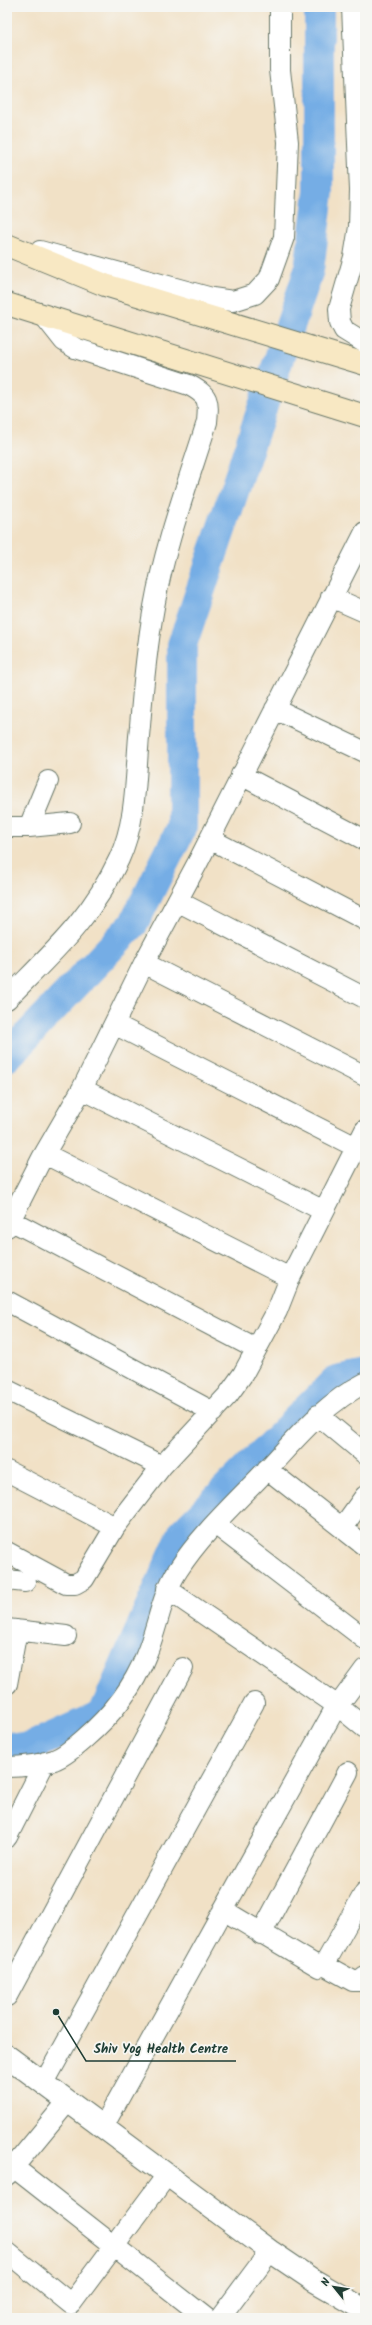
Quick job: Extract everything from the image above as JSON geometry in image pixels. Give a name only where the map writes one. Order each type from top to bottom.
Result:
[{"type":"main road","points":[[7,244],[105,285],[365,364]]},
{"type":"main road","points":[[7,304],[85,330],[365,416]]},
{"type":"street","points":[[7,244],[94,264],[212,298],[233,301],[255,294],[269,279],[284,237],[288,142],[280,70],[280,7]]},
{"type":"street","points":[[352,7],[360,190],[359,227],[354,257],[339,309],[340,322],[344,330],[365,343]]},
{"type":"street","points":[[7,999],[76,930],[103,891],[119,858],[130,825],[135,793],[140,726],[154,608],[166,551],[207,422],[209,403],[202,392],[189,385],[75,348],[64,341],[45,317]]},
{"type":"street","points":[[256,1349],[9,1223],[45,1154],[82,1089],[144,963],[210,839],[365,532]]},
{"type":"street","points":[[331,597],[365,612]]},
{"type":"street","points":[[275,709],[365,752]]},
{"type":"street","points":[[241,775],[365,840]]},
{"type":"street","points":[[29,828],[48,781]]},
{"type":"street","points":[[7,827],[29,828],[70,823]]},
{"type":"street","points":[[210,839],[365,920]]},
{"type":"street","points":[[177,901],[365,998]]},
{"type":"street","points":[[144,963],[365,1076]]},
{"type":"street","points":[[7,1552],[66,1584],[75,1584],[84,1579],[115,1526],[162,1466],[213,1412],[240,1379],[277,1311],[290,1278],[361,1138],[114,1024]]},
{"type":"street","points":[[82,1089],[324,1211]]},
{"type":"street","points":[[45,1154],[290,1278]]},
{"type":"street","points":[[7,1301],[213,1412]]},
{"type":"street","points":[[7,1768],[29,1767],[56,1759],[77,1745],[106,1720],[128,1692],[146,1655],[167,1589],[182,1564],[215,1524],[318,1416],[345,1393],[365,1383]]},
{"type":"street","points":[[7,1390],[162,1466]]},
{"type":"street","points":[[318,1416],[365,1454]]},
{"type":"street","points":[[267,1470],[365,1546]]},
{"type":"street","points":[[7,1472],[115,1526]]},
{"type":"street","points":[[342,1528],[365,1496]]},
{"type":"street","points":[[215,1524],[365,1639]]},
{"type":"street","points":[[167,1589],[338,1706],[365,1728]]},
{"type":"street","points":[[7,1684],[12,1629],[66,1636]]},
{"type":"street","points":[[7,1996],[183,1668]]},
{"type":"street","points":[[103,2127],[338,1706],[365,1669]]},
{"type":"street","points":[[44,2083],[254,1703]]},
{"type":"street","points":[[7,1837],[45,1762]]},
{"type":"street","points":[[261,1934],[348,1772]]},
{"type":"street","points":[[324,1965],[365,1892]]},
{"type":"street","points":[[223,1910],[314,1966],[324,1965],[353,1980],[360,1981],[365,1977]]},
{"type":"street","points":[[7,2056],[270,2251],[313,2280],[365,2310]]},
{"type":"street","points":[[68,2101],[9,2168],[206,2318]]},
{"type":"street","points":[[7,2252],[71,2304],[168,2175]]},
{"type":"street","points":[[220,2318],[270,2251]]},
{"type":"waterway","points":[[7,1057],[134,923],[182,827],[182,645],[309,270],[319,192],[319,7]]},
{"type":"waterway","points":[[7,1746],[25,1749],[103,1714],[183,1532],[336,1380],[365,1374]]},
{"type":"place","name":"Shiv Yog Health Centre","points":[[56,2012]]}]
